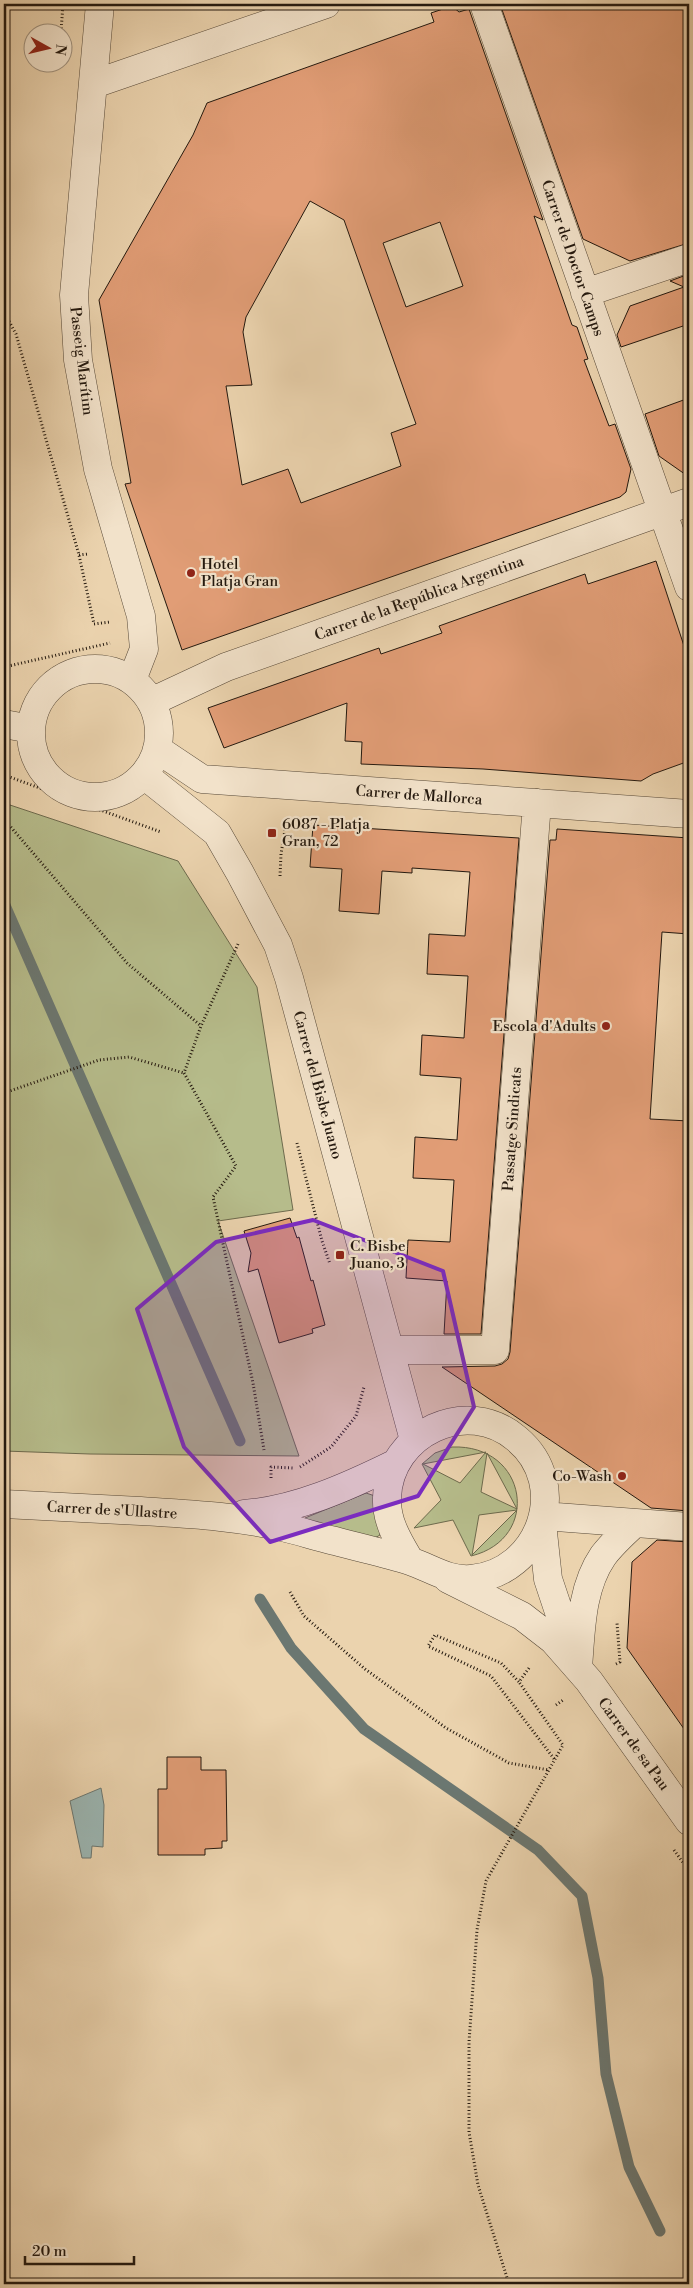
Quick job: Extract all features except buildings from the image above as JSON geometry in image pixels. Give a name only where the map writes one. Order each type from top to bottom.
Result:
[{"type":"street","name":"Passeig Marítim","points":[[100,4],[74,295],[78,360],[98,469],[144,649],[132,680]]},
{"type":"street","points":[[94,84],[326,4]]},
{"type":"street","name":"Carrer de Doctor Camps","points":[[484,4],[689,586]]},
{"type":"street","points":[[585,293],[689,258]]},
{"type":"street","name":"Carrer de la República Argentina","points":[[151,702],[226,667],[689,502]]},
{"type":"street","points":[[89,668],[104,669],[118,673],[132,680],[143,690],[151,702],[157,717],[159,733],[157,749],[144,775],[130,786],[114,794],[97,797],[79,795],[63,788],[48,777],[38,763],[32,746],[31,729],[34,714],[49,688],[74,672],[89,668]]},
{"type":"street","points":[[4,724],[31,729]]},
{"type":"street","name":"Carrer de Mallorca","points":[[157,749],[202,779],[689,814]]},
{"type":"street","name":"Carrer del Bisbe Juano","points":[[144,775],[217,833],[278,945],[289,978],[414,1440]]},
{"type":"street","name":"Passatge Sindicats","points":[[390,1350],[495,1350],[537,803]]},
{"type":"street","points":[[466,1420],[493,1425],[518,1439],[535,1461],[544,1488],[542,1520],[531,1545],[515,1563],[493,1575],[469,1579],[445,1577],[410,1561],[390,1524],[386,1499],[394,1464],[414,1440],[438,1425],[466,1420]]},
{"type":"street","name":"Carrer de s'Ullastre","points":[[220,1516],[256,1513],[326,1494],[394,1464]]},
{"type":"street","name":"Carrer de s'Ullastre","points":[[4,1504],[220,1516],[282,1527],[410,1561]]},
{"type":"street","points":[[542,1520],[689,1527]]},
{"type":"street","name":"Carrer de sa Pau","points":[[542,1520],[548,1579],[578,1668]]},
{"type":"street","points":[[578,1668],[582,1617],[590,1582],[602,1557],[635,1523]]},
{"type":"street","name":"Carrer de sa Pau","points":[[445,1577],[522,1616],[552,1640],[578,1668],[689,1820]]},
{"type":"path","points":[[62,22],[63,4]]},
{"type":"path","points":[[4,312],[16,334],[79,555],[94,624],[136,617],[132,636],[122,640],[4,667]]},
{"type":"path","points":[[4,775],[166,834]]},
{"type":"path","points":[[4,819],[128,963],[201,1026]]},
{"type":"path","points":[[184,1073],[201,1026],[238,944]]},
{"type":"path","points":[[4,1093],[99,1060],[130,1057],[184,1073],[236,1166],[213,1197],[253,1384],[264,1450]]},
{"type":"path","points":[[296,1140],[319,1232],[332,1269]]},
{"type":"path","points":[[271,1467],[298,1468],[331,1447],[356,1416],[365,1386],[364,1378]]},
{"type":"path","points":[[290,1592],[304,1616],[365,1669],[446,1728],[509,1763],[550,1770]]},
{"type":"path","points":[[509,2284],[478,2185],[469,2132],[469,2042],[476,1930],[486,1881],[498,1856],[530,1805],[550,1770],[563,1745],[519,1682],[501,1663],[435,1635],[428,1646],[491,1676],[555,1760]]},
{"type":"path","points":[[519,1682],[529,1668]]},
{"type":"path","points":[[670,1844],[689,1871]]},
{"type":"highlighted area","points":[[313,1220],[443,1271],[474,1407],[418,1496],[270,1542],[184,1447],[137,1309],[216,1242]]},
{"type":"green space","points":[[4,803],[178,861],[257,987],[293,1210],[218,1221],[299,1456],[90,1454],[4,1451]]},
{"type":"green space","points":[[452,1447],[478,1450],[482,1453],[423,1464],[460,1483],[485,1454],[487,1455],[481,1492],[516,1509],[479,1515],[472,1555],[516,1511],[509,1531],[494,1546],[471,1556],[453,1520],[414,1528],[441,1500],[422,1464],[435,1453]]},
{"type":"green space","points":[[489,1456],[497,1460],[510,1476],[517,1494],[516,1508]]},
{"type":"green space","points":[[366,1493],[375,1496],[380,1535],[373,1539],[305,1523],[305,1518]]},
{"type":"water","points":[[101,1788],[104,1805],[103,1847],[92,1846],[91,1858],[82,1858],[70,1801]]},
{"type":"waterway","points":[[4,903],[240,1441]]},
{"type":"waterway","points":[[260,1599],[291,1648],[364,1729],[538,1850],[582,1896],[598,1978],[606,2074],[629,2167],[660,2231]]},
{"type":"place","name":"Hotel Platja Gran","points":[[191,573]]},
{"type":"place","name":"6087 - Platja Gran, 72","points":[[272,833]]},
{"type":"place","name":"Escola d'Adults","points":[[606,1026]]},
{"type":"place","name":"C. Bisbe Juano, 3","points":[[340,1255]]},
{"type":"place","name":"Co-Wash","points":[[622,1476]]}]
